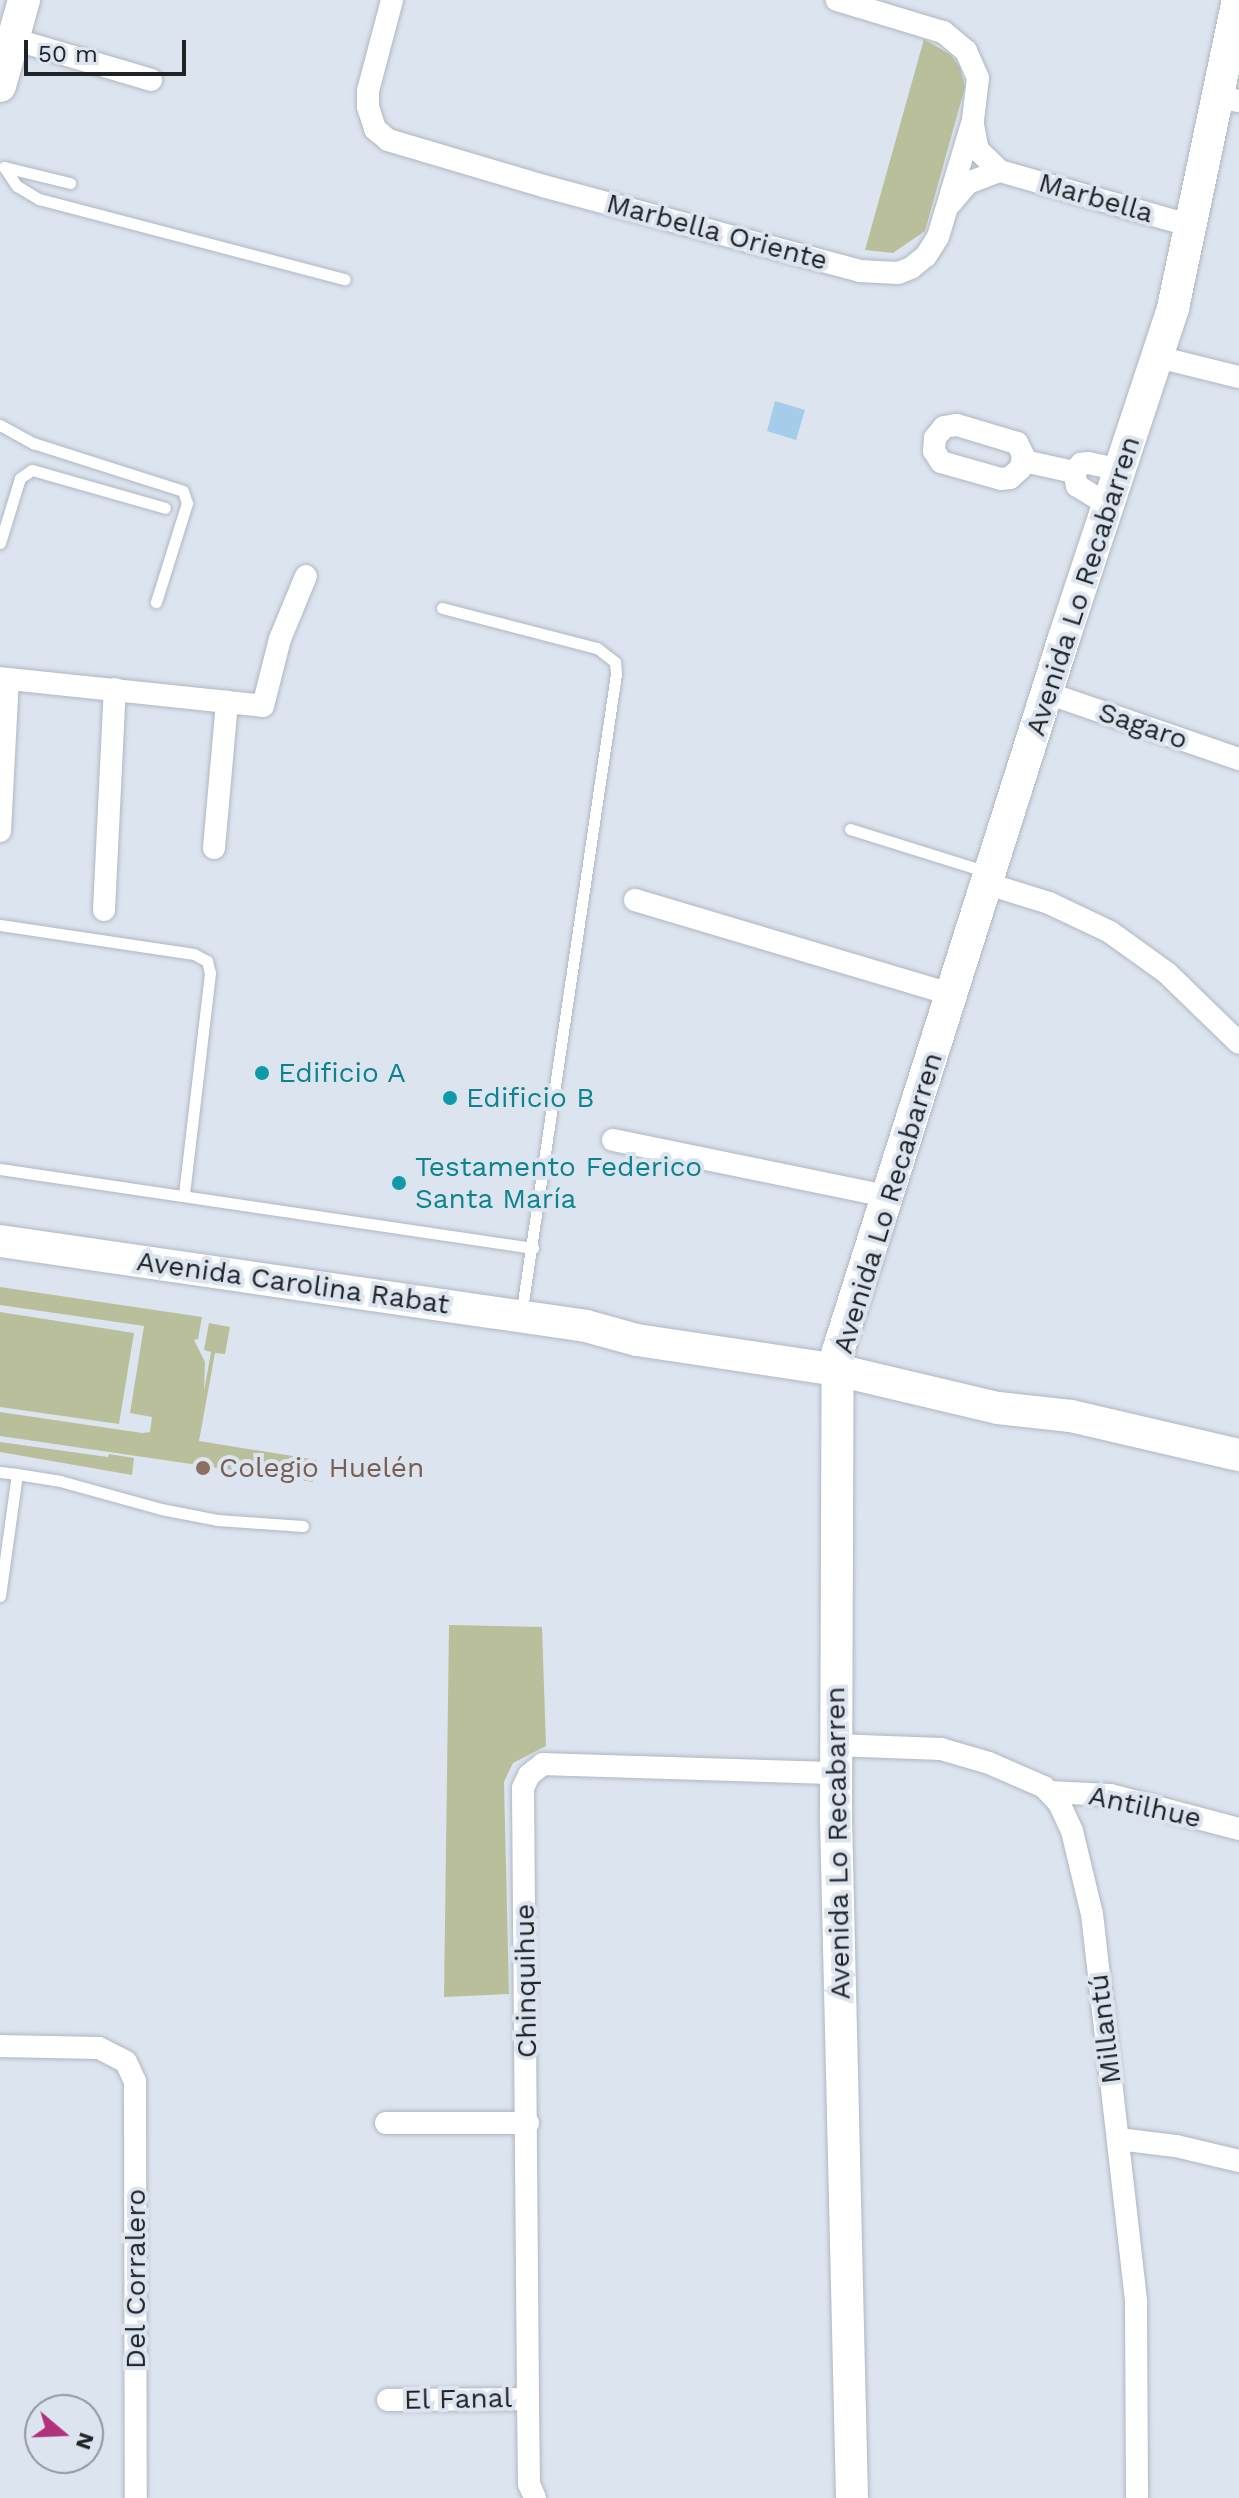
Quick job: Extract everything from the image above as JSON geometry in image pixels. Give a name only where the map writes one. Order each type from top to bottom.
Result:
[{"type":"street","points":[[0,86],[24,0]]},
{"type":"street","name":"Marbella Oriente","points":[[392,0],[368,91],[368,107],[375,129],[388,140],[408,148],[879,273],[911,268],[926,256],[938,237],[961,162],[973,120],[978,78],[974,62],[955,39],[943,32],[837,0]]},
{"type":"street","name":"Avenida Lo Recabarren","points":[[852,2498],[836,1759],[837,1360],[886,1196],[1158,357],[1229,99],[1238,0]]},
{"type":"street","points":[[13,39],[151,80]]},
{"type":"street","name":"Marbella","points":[[973,120],[978,150],[1000,171],[1192,226]]},
{"type":"street","name":"Marbella","points":[[946,211],[968,183],[1000,171]]},
{"type":"street","points":[[1158,357],[1239,377]]},
{"type":"street","points":[[1024,461],[1074,472]]},
{"type":"street","points":[[1074,472],[1081,464],[1088,463],[1120,470]]},
{"type":"street","points":[[1074,472],[1077,486],[1108,505]]},
{"type":"street","points":[[0,831],[4,678],[263,706],[280,639],[306,576]]},
{"type":"street","points":[[104,910],[115,689]]},
{"type":"street","name":"Sagaro","points":[[1047,693],[1239,759]]},
{"type":"street","points":[[214,848],[227,702]]},
{"type":"street","points":[[989,879],[1110,932],[1167,973],[1239,1043]]},
{"type":"street","points":[[635,900],[953,995]]},
{"type":"street","points":[[613,1140],[886,1196]]},
{"type":"street","name":"Avenida Carolina Rabat","points":[[0,1241],[586,1326],[641,1325],[1014,1394],[1071,1416],[1239,1455]]},
{"type":"street","points":[[836,1759],[941,1749],[989,1763],[1049,1792]]},
{"type":"street","name":"Chinquihue","points":[[535,2498],[529,2484],[523,1788],[529,1775],[543,1764],[836,1759]]},
{"type":"street","name":"Antilhue","points":[[1049,1792],[1110,1795],[1239,1829]]},
{"type":"street","name":"Millantú","points":[[1049,1792],[1059,1803],[1072,1831],[1089,1896],[1138,2332],[1137,2498]]},
{"type":"street","name":"Del Corralero","points":[[0,2046],[99,2048],[126,2062],[135,2081],[136,2498]]},
{"type":"street","points":[[386,2123],[528,2123]]},
{"type":"street","points":[[1118,2139],[1176,2146],[1239,2161]]},
{"type":"street","name":"El Fanal","points":[[388,2400],[528,2399]]},
{"type":"lane","points":[[2,167],[70,183]]},
{"type":"lane","points":[[2,167],[17,186],[39,199],[345,279]]},
{"type":"lane","points":[[0,425],[33,443],[183,491],[187,503],[156,602]]},
{"type":"lane","points":[[0,541],[16,487],[25,473],[32,470],[43,470],[165,508]]},
{"type":"lane","points":[[442,608],[597,648],[615,662],[615,689],[521,1316]]},
{"type":"lane","points":[[850,829],[989,879]]},
{"type":"lane","points":[[0,925],[194,954],[207,961],[210,973],[184,1194]]},
{"type":"lane","points":[[0,1169],[533,1248]]},
{"type":"lane","points":[[0,1472],[60,1481],[161,1509],[217,1520],[303,1526]]},
{"type":"lane","points":[[0,1596],[4,1542],[17,1474]]},
{"type":"green space","points":[[924,39],[951,55],[960,67],[965,87],[925,231],[893,253],[865,250]]},
{"type":"green space","points":[[0,1287],[202,1317],[198,1339],[194,1340],[205,1362],[204,1391],[211,1352],[204,1350],[209,1323],[230,1327],[225,1354],[215,1353],[199,1441],[317,1460],[313,1482],[0,1436],[0,1412],[142,1433],[150,1432],[152,1417],[130,1413],[144,1326],[0,1305]]},
{"type":"green space","points":[[0,1312],[134,1333],[119,1424],[0,1407]]},
{"type":"green space","points":[[0,1442],[134,1458],[132,1475],[0,1452]]},
{"type":"green space","points":[[449,1625],[542,1627],[546,1746],[513,1763],[504,1782],[509,1994],[444,1997]]},
{"type":"water","points":[[775,401],[805,410],[796,440],[767,431]]},
{"type":"place","name":"Edificio A","points":[[262,1073]]},
{"type":"place","name":"Edificio B","points":[[450,1098]]},
{"type":"place","name":"Testamento Federico Santa María","points":[[399,1183]]},
{"type":"place","name":"Colegio Huelén","points":[[203,1468]]}]
